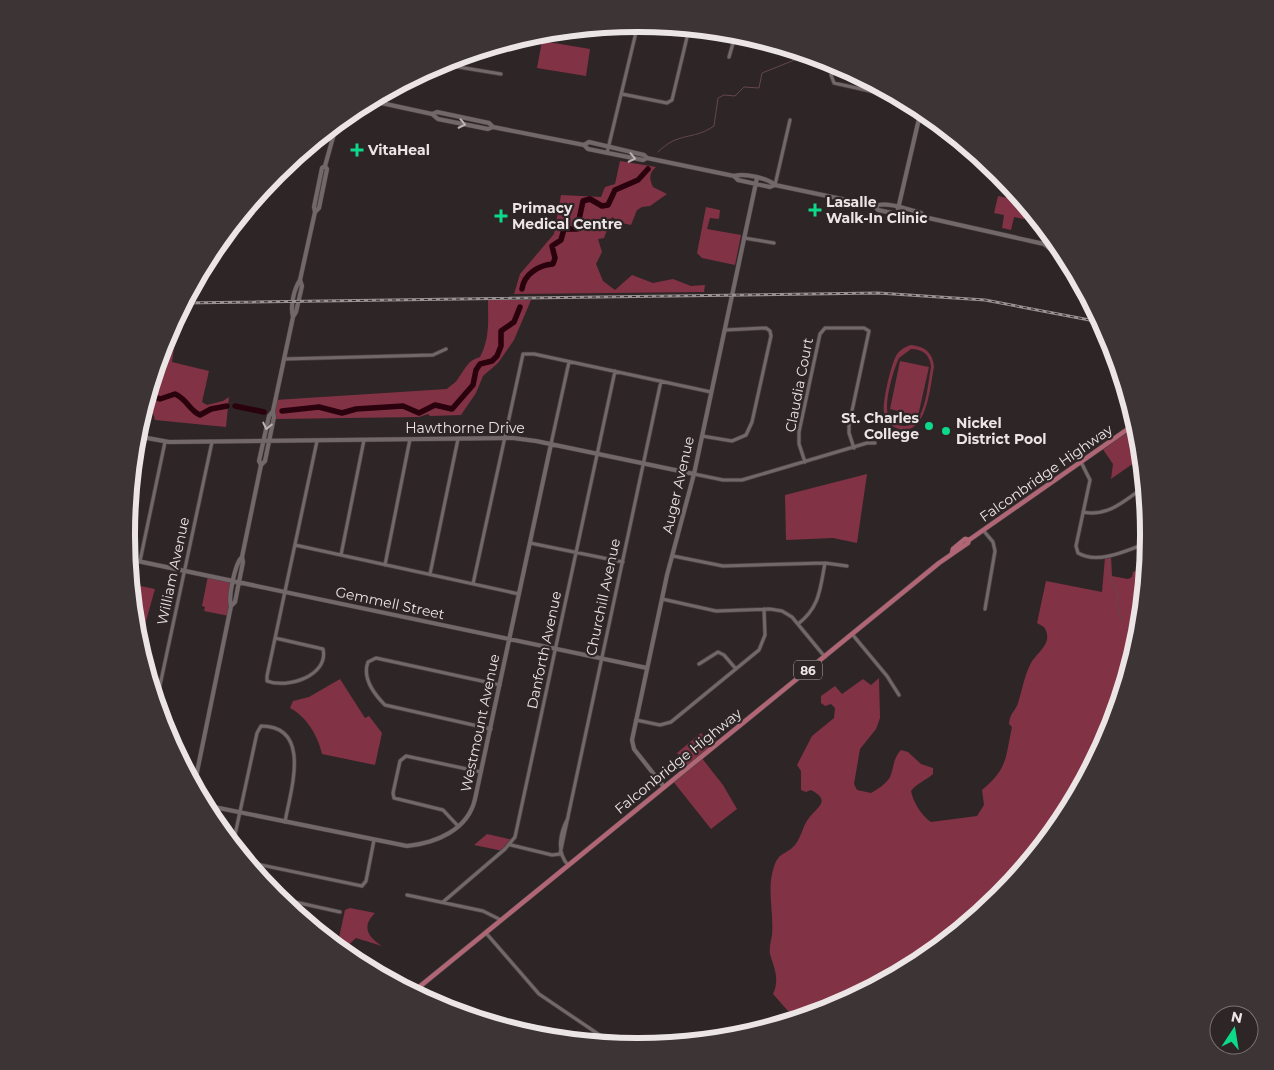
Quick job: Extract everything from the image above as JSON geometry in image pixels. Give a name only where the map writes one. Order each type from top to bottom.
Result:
[{"type":"main road","name":"Falconbridge Highway","points":[[420,988],[952,553],[953,549],[965,539],[969,540],[1128,429]]},
{"type":"street","points":[[607,153],[636,32]]},
{"type":"street","points":[[622,94],[667,103],[672,100],[687,36]]},
{"type":"street","points":[[729,56],[734,42]]},
{"type":"street","points":[[456,67],[501,74]]},
{"type":"street","points":[[834,73],[831,75],[831,79],[839,85],[874,92]]},
{"type":"street","points":[[381,103],[432,114],[437,112],[489,123],[493,127],[584,145],[588,149],[607,153],[643,160],[646,158]]},
{"type":"street","points":[[897,214],[919,119]]},
{"type":"street","points":[[775,186],[790,120]]},
{"type":"street","points":[[261,465],[265,461],[269,442],[274,417],[273,411],[293,317],[291,311],[315,212],[314,207],[320,175],[322,168],[325,166],[332,135]]},
{"type":"street","points":[[584,145],[589,142],[644,155],[646,158],[734,176],[740,174],[770,181],[775,186]]},
{"type":"street","points":[[734,176],[738,180],[756,184],[875,206],[879,204],[898,208],[921,213],[924,217]]},
{"type":"street","name":"Auger Avenue","points":[[664,787],[632,746],[662,599],[694,474],[757,178]]},
{"type":"street","points":[[875,206],[878,210],[920,219],[924,217],[1044,244],[1049,248]]},
{"type":"street","points":[[744,238],[774,243]]},
{"type":"street","points":[[702,436],[732,441],[746,435],[752,422],[771,336],[770,331],[766,328],[725,330]]},
{"type":"street","name":"Claudia Court","points":[[805,462],[799,432],[820,334],[825,328],[864,328],[869,330],[849,425],[849,433],[854,448]]},
{"type":"street","points":[[283,359],[433,355],[446,349]]},
{"type":"street","points":[[474,584],[521,358],[526,353],[711,392]]},
{"type":"street","name":"Westmount Avenue","points":[[215,807],[398,845],[424,844],[442,838],[458,826],[473,808],[569,362]]},
{"type":"street","name":"Danforth Avenue","points":[[443,902],[510,845],[516,834],[614,371]]},
{"type":"street","name":"Churchill Avenue","points":[[560,854],[560,843],[568,818],[661,381]]},
{"type":"street","points":[[231,606],[235,602],[239,583],[243,562],[242,557],[261,465],[259,461],[263,442],[269,416],[273,411]]},
{"type":"street","name":"Hawthorne Drive","points":[[144,438],[165,442],[505,438],[551,444],[734,481],[875,444]]},
{"type":"street","points":[[385,565],[410,439]]},
{"type":"street","points":[[430,574],[458,439]]},
{"type":"street","points":[[341,555],[364,440]]},
{"type":"street","points":[[275,638],[321,648],[324,654],[316,670],[298,681],[284,684],[267,681],[275,638],[317,441]]},
{"type":"street","points":[[140,561],[165,442]]},
{"type":"street","name":"William Avenue","points":[[159,690],[212,442]]},
{"type":"street","points":[[1081,462],[1090,480],[1076,546],[1079,554],[1104,557],[1139,546]]},
{"type":"street","points":[[1083,512],[1096,514],[1107,512],[1137,492]]},
{"type":"street","points":[[983,530],[993,542],[995,549],[985,609]]},
{"type":"street","points":[[530,543],[623,562]]},
{"type":"street","points":[[295,545],[519,594]]},
{"type":"street","points":[[673,556],[723,566],[825,563],[847,566]]},
{"type":"street","points":[[196,776],[231,606],[229,601],[238,560],[242,557]]},
{"type":"street","name":"Gemmell Street","points":[[136,560],[647,668]]},
{"type":"street","points":[[798,624],[808,617],[816,606],[825,563]]},
{"type":"street","points":[[662,599],[716,610],[764,609],[782,611],[798,624],[825,657]]},
{"type":"street","points":[[636,720],[660,725],[669,723],[754,655],[762,645],[765,635],[764,609]]},
{"type":"street","points":[[852,634],[887,676],[899,695]]},
{"type":"street","points":[[699,664],[718,652],[723,653],[736,669]]},
{"type":"street","points":[[490,729],[385,705],[366,679],[367,664],[370,660],[376,658],[500,685]]},
{"type":"street","points":[[235,836],[258,728],[264,726],[283,733],[295,751],[294,773],[284,822]]},
{"type":"street","points":[[458,826],[443,810],[394,798],[393,793],[400,761],[403,756],[406,756],[481,772]]},
{"type":"street","points":[[257,864],[362,886],[366,881],[374,840]]},
{"type":"street","points":[[510,845],[552,855],[560,854],[568,866]]},
{"type":"street","points":[[407,895],[490,912],[501,920]]},
{"type":"street","points":[[294,902],[340,912]]},
{"type":"street","points":[[486,933],[539,994],[600,1036]]},
{"type":"shaded area","points":[[542,42],[590,49],[586,76],[537,68]]},
{"type":"shaded area","points":[[620,161],[656,167],[652,171],[650,178],[653,187],[667,194],[650,206],[637,210],[631,225],[622,223],[612,217],[604,238],[598,239],[602,252],[596,264],[603,281],[615,290],[632,275],[653,283],[673,279],[691,286],[705,285],[704,292],[514,294],[520,274],[554,234],[561,195],[601,197],[605,187],[615,184]]},
{"type":"shaded area","points":[[998,196],[1010,199],[1025,215],[1024,219],[1014,217],[1011,230],[1002,228],[1004,215],[994,213]]},
{"type":"shaded area","points":[[706,207],[720,210],[719,219],[710,218],[707,229],[741,235],[735,265],[702,258],[697,253]]},
{"type":"shaded area","points":[[488,300],[531,300],[514,340],[498,363],[483,376],[476,393],[461,415],[430,416],[428,414],[419,417],[274,419],[275,400],[447,389],[457,380],[470,363],[480,357],[487,336]]},
{"type":"shaded area","points":[[176,337],[172,362],[209,371],[202,402],[207,405],[223,401],[229,397],[226,427],[155,420],[153,413],[150,412],[161,373]]},
{"type":"shaded area","points":[[911,345],[927,351],[932,358],[934,367],[929,397],[921,418],[916,425],[908,429],[899,429],[891,425],[886,418],[884,401],[889,375],[896,356],[900,350]],"holes":[[[911,349],[915,349],[927,356],[931,367],[926,399],[922,411],[915,422],[905,426],[899,425],[894,423],[888,414],[887,401],[889,389],[899,358]]]},
{"type":"shaded area","points":[[900,361],[929,367],[918,416],[890,409]]},
{"type":"shaded area","points":[[1128,429],[1134,463],[1111,479],[1113,464],[1102,448]]},
{"type":"shaded area","points":[[867,474],[857,543],[833,538],[786,540],[785,495]]},
{"type":"shaded area","points":[[1111,556],[1112,576],[1128,579],[1132,577],[1133,572],[1138,570],[1130,633],[1113,697],[1101,727],[1088,757],[1055,814],[1015,866],[968,913],[943,934],[916,953],[859,986],[799,1011],[792,1013],[788,1011],[773,994],[776,978],[770,954],[772,935],[771,878],[779,858],[795,845],[807,821],[822,801],[821,797],[811,790],[806,792],[801,790],[801,771],[797,765],[812,736],[834,718],[835,708],[831,704],[825,706],[821,703],[821,696],[835,686],[842,694],[863,679],[871,685],[879,678],[880,718],[876,729],[860,749],[854,784],[857,790],[871,793],[884,784],[890,777],[895,760],[901,750],[908,752],[921,764],[933,768],[933,774],[911,791],[921,812],[931,822],[977,816],[984,805],[982,790],[997,775],[1004,762],[1012,727],[1009,724],[1011,714],[1018,703],[1028,670],[1032,661],[1046,643],[1047,633],[1044,627],[1037,623],[1046,581],[1102,592],[1105,557]]},
{"type":"shaded area","points":[[208,576],[233,582],[229,616],[204,611],[205,607],[202,606]]},
{"type":"shaded area","points":[[138,585],[155,589],[144,630]]},
{"type":"shaded area","points":[[340,679],[365,718],[369,716],[382,733],[375,765],[322,754],[318,740],[307,722],[290,708],[293,701],[309,697]]},
{"type":"shaded area","points":[[701,733],[713,748],[701,757],[723,785],[737,809],[711,829],[672,780],[688,767],[677,753]]},
{"type":"shaded area","points":[[487,834],[513,840],[503,851],[474,845]]},
{"type":"shaded area","points":[[350,908],[375,913],[367,927],[373,939],[382,946],[356,938],[348,946],[339,939],[345,910]]},
{"type":"waterway","points":[[658,152],[679,138],[706,131],[714,126],[718,98],[724,95],[735,96],[744,87],[759,88],[762,73],[798,59]]},
{"type":"waterway","points":[[522,289],[526,279],[533,271],[553,264],[555,258],[552,246],[561,240],[564,229],[577,229],[583,201],[590,199],[602,206],[608,205],[615,190],[638,180],[648,169]]},
{"type":"waterway","points":[[282,411],[319,407],[342,413],[356,409],[403,406],[419,413],[435,405],[452,409],[473,385],[476,370],[480,364],[492,361],[497,356],[501,346],[501,331],[514,322],[520,307]]},
{"type":"waterway","points":[[154,397],[160,399],[175,394],[200,415],[211,409],[227,406]]},
{"type":"waterway","points":[[235,406],[264,412]]},
{"type":"waterway","points":[[1109,558],[1108,573],[1118,594],[1116,603],[1121,619]]},
{"type":"railway","points":[[192,303],[878,293],[985,300],[1091,320]]},
{"type":"place","name":"VitaHeal","points":[[357,150]]},
{"type":"place","name":"Lasalle Walk-In Clinic","points":[[815,210]]},
{"type":"place","name":"Primacy Medical Centre","points":[[501,216]]},
{"type":"place","name":"St. Charles College","points":[[929,426]]},
{"type":"place","name":"Nickel District Pool","points":[[946,431]]}]
